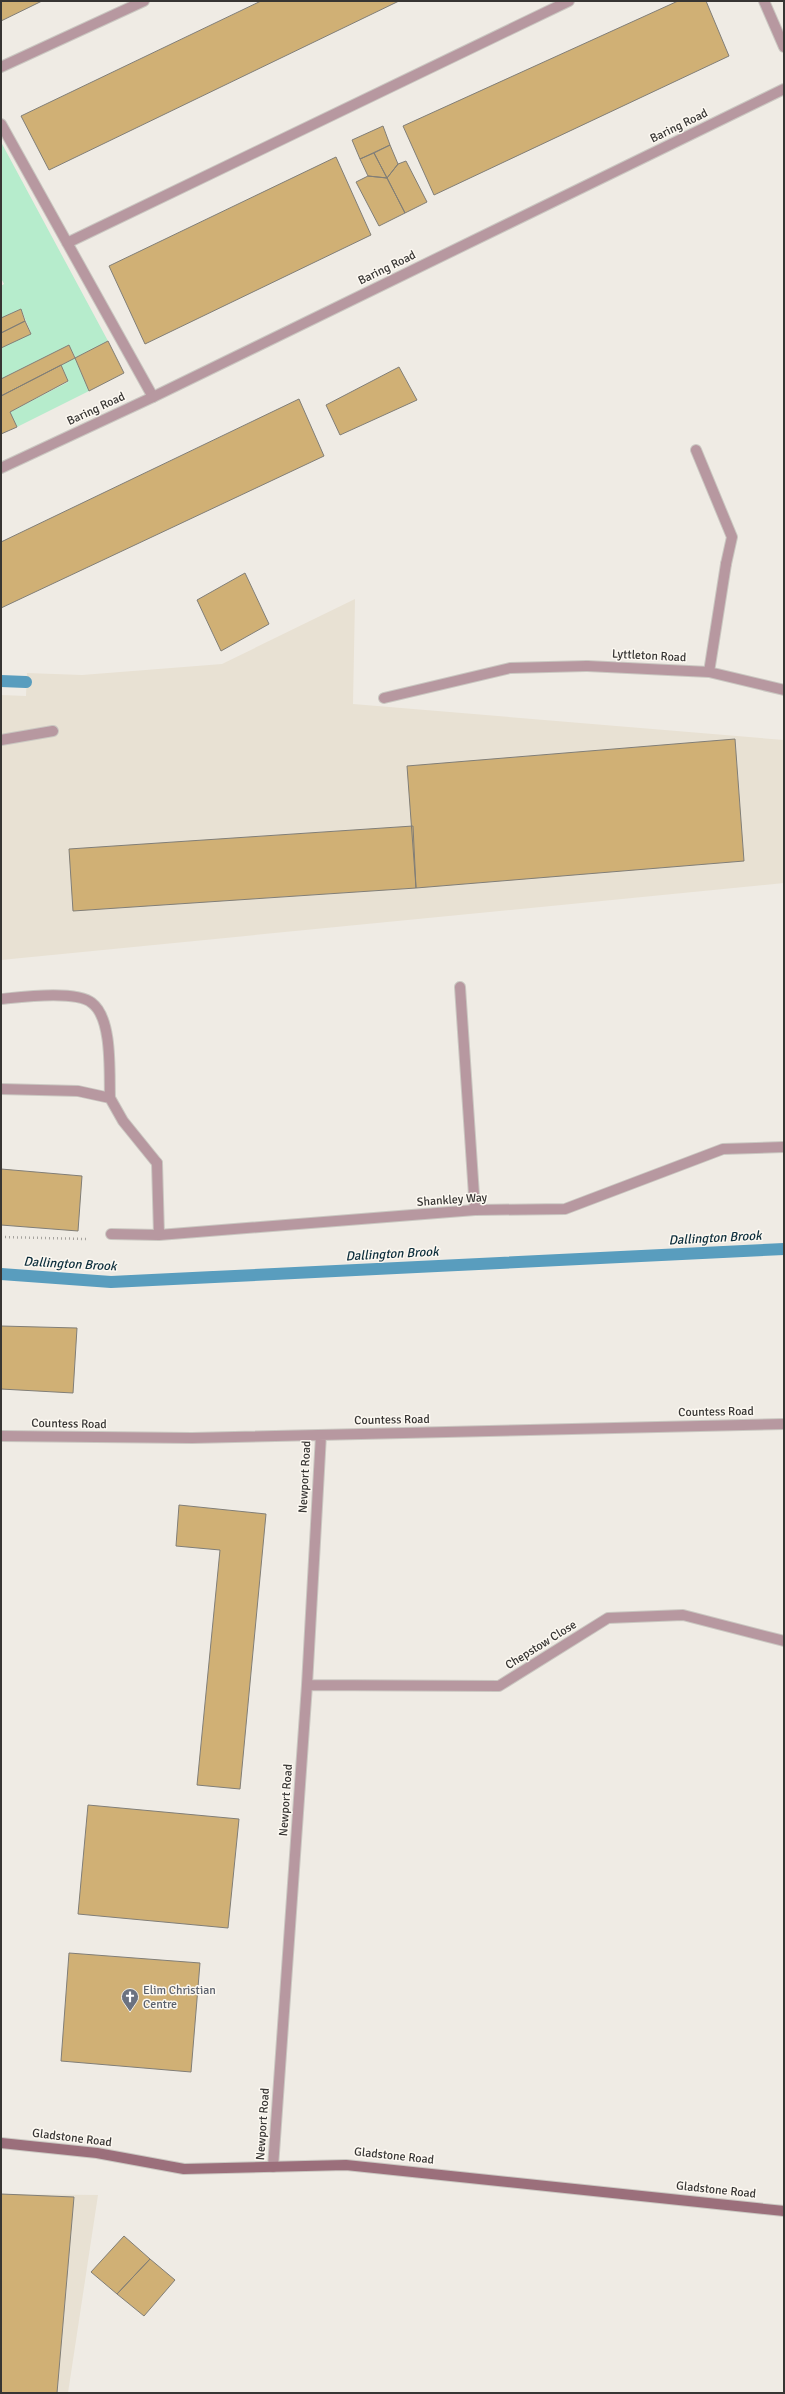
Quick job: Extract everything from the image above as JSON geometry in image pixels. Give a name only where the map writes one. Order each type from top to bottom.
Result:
[{"type":"street","points":[[1,67],[144,1]]},
{"type":"street","points":[[67,244],[569,1]]},
{"type":"street","points":[[764,1],[784,47]]},
{"type":"street","name":"Baring Road","points":[[1,468],[152,397],[784,89]]},
{"type":"street","points":[[1,124],[152,397]]},
{"type":"street","points":[[696,450],[732,537],[726,564],[709,672]]},
{"type":"street","name":"Lyttleton Road","points":[[384,698],[510,668],[587,666],[709,672],[784,690]]},
{"type":"street","points":[[1,740],[53,730]]},
{"type":"street","points":[[460,987],[475,1210]]},
{"type":"street","points":[[1,999],[43,995],[73,997],[92,1002],[100,1012],[106,1027],[110,1098],[123,1121],[157,1163],[160,1234]]},
{"type":"street","points":[[1,1089],[78,1091],[110,1098]]},
{"type":"street","name":"Shankley Way","points":[[111,1234],[160,1234],[475,1210],[565,1209],[723,1149],[784,1147]]},
{"type":"street","name":"Countess Road","points":[[1,1436],[192,1438],[784,1424]]},
{"type":"street","name":"Newport Road","points":[[273,2167],[307,1685],[321,1435]]},
{"type":"street","name":"Chepstow Close","points":[[307,1685],[499,1686],[608,1618],[683,1615],[784,1641]]},
{"type":"street","name":"Gladstone Road","points":[[1,2143],[97,2153],[184,2169],[346,2164],[784,2211]]},
{"type":"path","points":[[1,1237],[99,1239],[111,1234]]},
{"type":"shaded area","points":[[355,599],[353,704],[784,740],[784,883],[1,960],[1,695],[26,696],[27,673],[82,675],[222,664]]},
{"type":"shaded area","points":[[1,2194],[98,2195],[68,2393],[1,2393]]},
{"type":"green space","points":[[1,142],[108,341],[75,358],[89,391],[17,427],[10,412],[68,382],[61,365],[75,357],[69,345],[1,379],[1,348],[31,333],[21,309],[1,318],[1,286],[4,284],[1,278]]},
{"type":"building","points":[[1,1],[42,1],[1,21]]},
{"type":"building","points":[[261,1],[399,1],[49,170],[21,116]]},
{"type":"building","points":[[678,1],[706,1],[729,56],[434,195],[403,126]]},
{"type":"building","points":[[383,126],[390,145],[360,159],[352,140]]},
{"type":"building","points":[[390,145],[398,164],[387,178],[374,153]]},
{"type":"building","points":[[374,153],[387,178],[368,176],[360,159]]},
{"type":"building","points":[[336,157],[371,235],[145,344],[109,266]]},
{"type":"building","points":[[406,161],[427,202],[405,213],[387,178],[398,164]]},
{"type":"building","points":[[368,176],[387,178],[405,213],[379,226],[356,182]]},
{"type":"building","points":[[21,309],[25,321],[1,333],[1,318]]},
{"type":"building","points":[[25,321],[31,334],[1,348],[1,333]]},
{"type":"building","points":[[108,341],[124,373],[89,391],[75,358]]},
{"type":"building","points":[[69,345],[75,358],[1,396],[1,379]]},
{"type":"building","points":[[61,365],[68,381],[10,412],[17,427],[1,434],[1,396]]},
{"type":"building","points":[[399,367],[417,400],[340,435],[326,405]]},
{"type":"building","points":[[299,399],[324,456],[1,608],[1,542]]},
{"type":"building","points":[[245,573],[269,624],[221,651],[197,600]]},
{"type":"building","points":[[735,739],[744,861],[416,888],[407,766]]},
{"type":"building","points":[[413,826],[416,888],[73,911],[69,849]]},
{"type":"building","points":[[1,1169],[82,1176],[78,1231],[1,1225]]},
{"type":"building","points":[[1,1326],[77,1328],[73,1393],[1,1389]]},
{"type":"building","points":[[179,1505],[266,1514],[240,1789],[197,1785],[220,1550],[176,1546]]},
{"type":"building","points":[[88,1805],[239,1819],[228,1928],[78,1914]]},
{"type":"building","name":"Elim Christian Centre","points":[[69,1953],[200,1963],[191,2072],[61,2061]]},
{"type":"building","points":[[1,2194],[74,2197],[57,2393],[1,2393]]},
{"type":"building","points":[[124,2236],[150,2259],[117,2294],[91,2272]]},
{"type":"building","points":[[150,2259],[175,2280],[144,2316],[117,2294]]},
{"type":"waterway","points":[[1,681],[26,682]]},
{"type":"waterway","name":"Dallington Brook","points":[[1,1274],[111,1282],[784,1249]]},
{"type":"place","name":"Elim Christian Centre","points":[[130,2012]]}]
